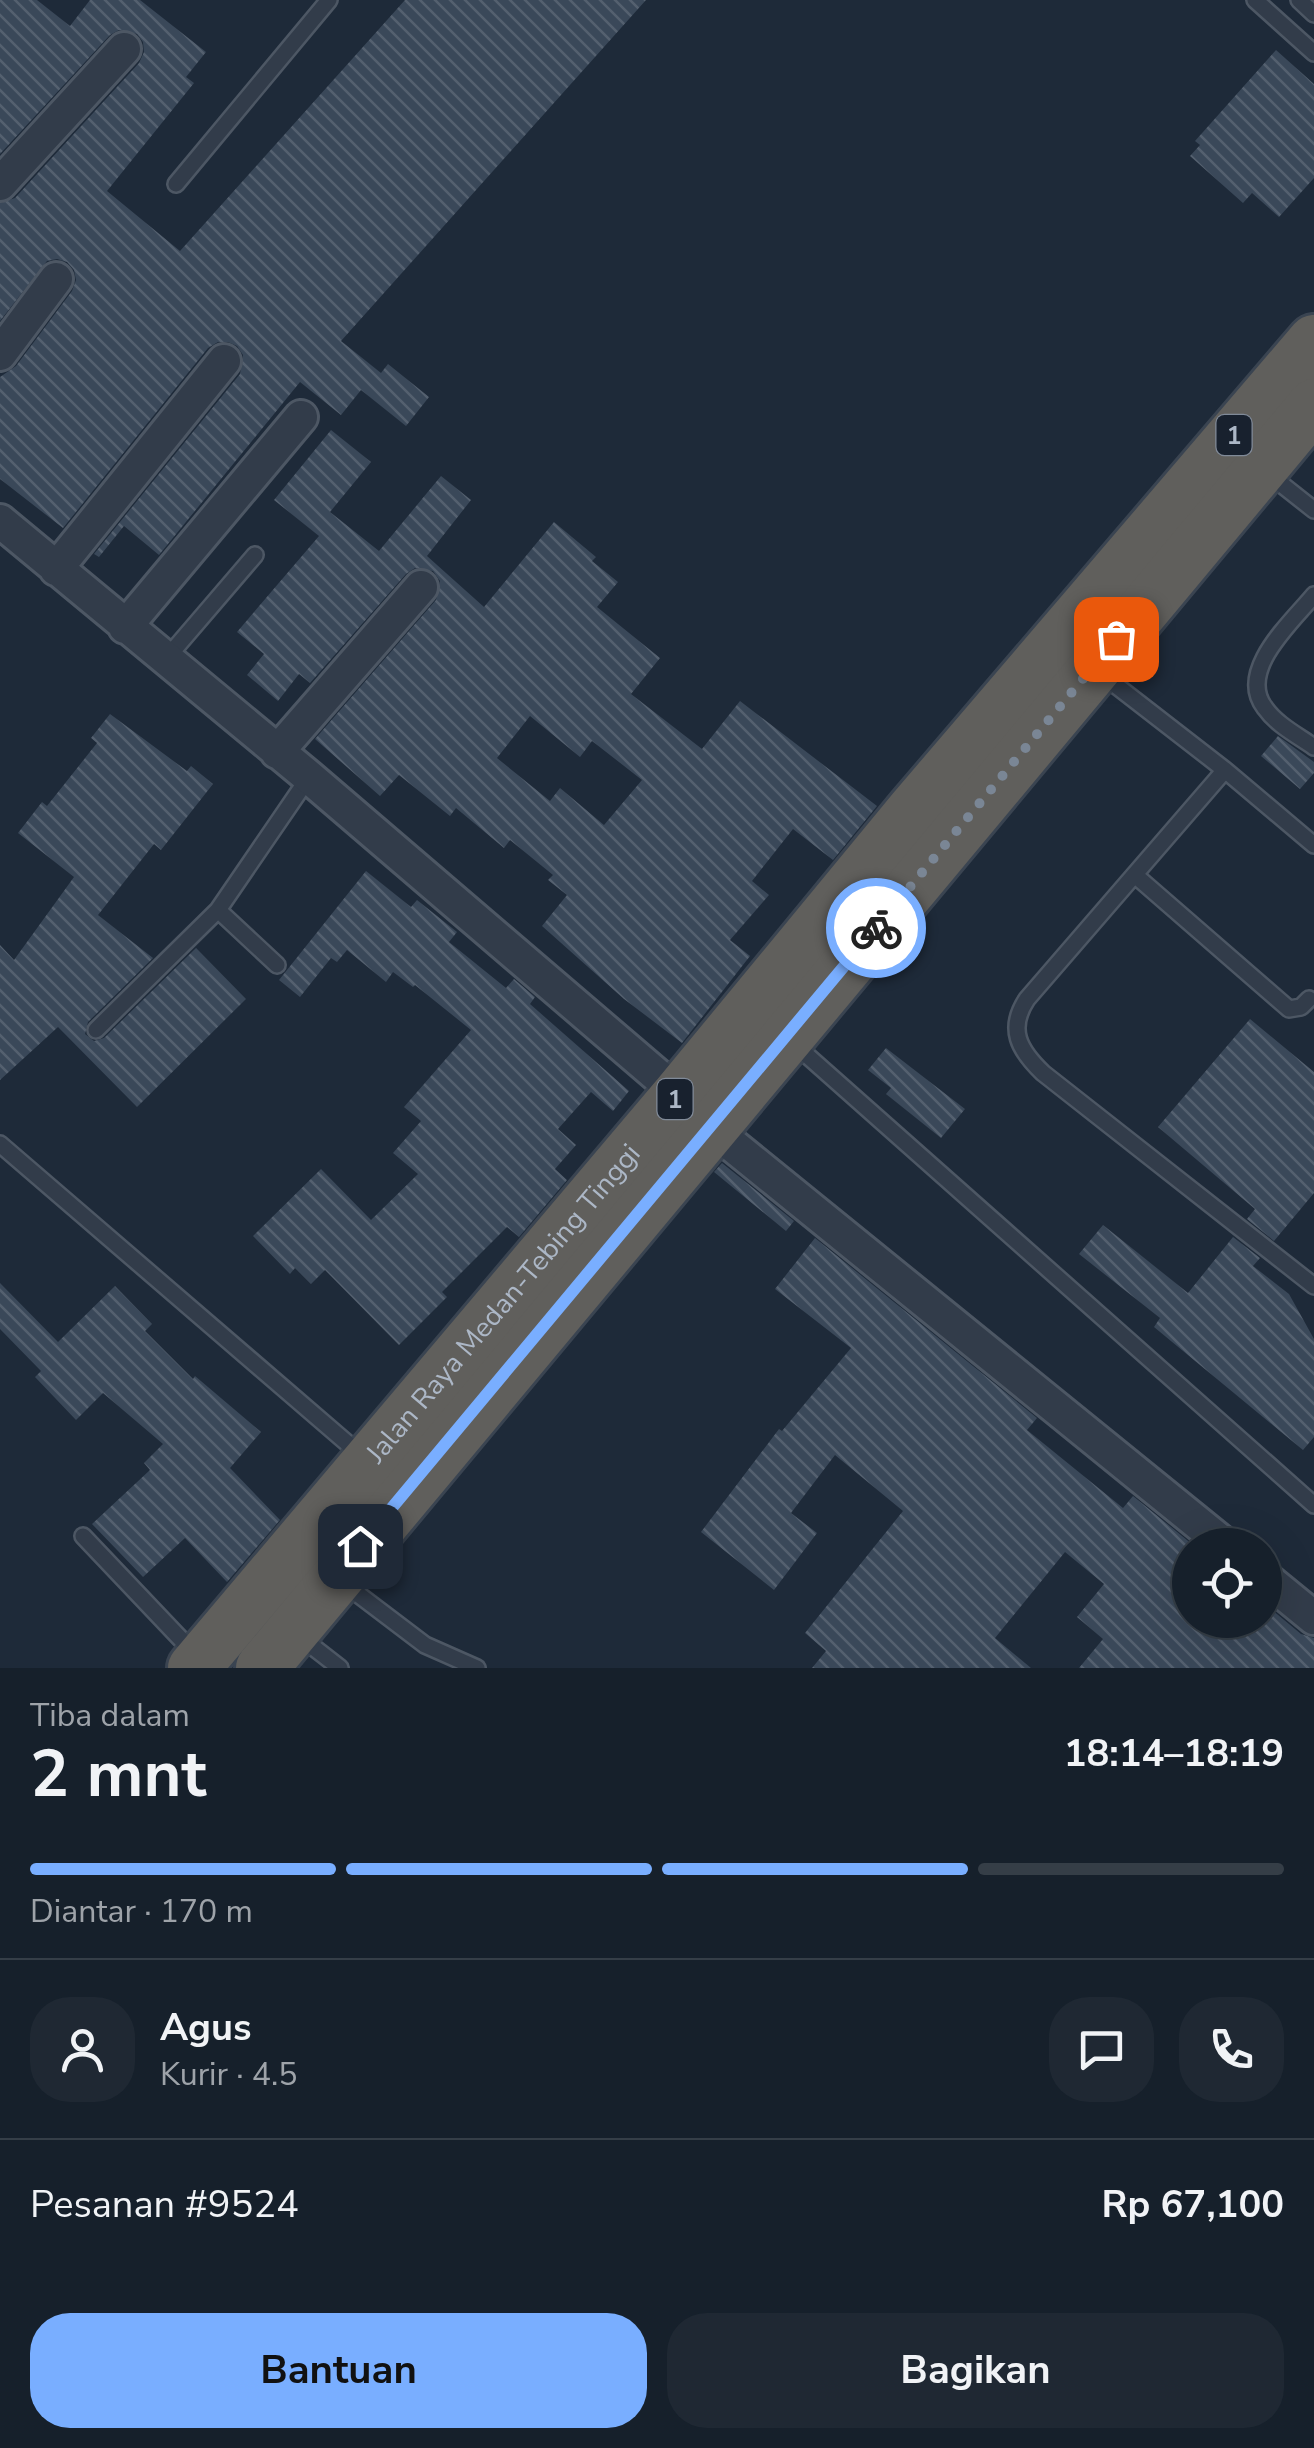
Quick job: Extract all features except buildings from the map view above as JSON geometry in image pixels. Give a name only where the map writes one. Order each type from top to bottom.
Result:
[{"type":"highway","name":"Jalan Raya Medan-Tebing Tinggi","points":[[198,1664],[368,1461],[694,1110],[786,1036],[1092,667],[1171,542],[1314,341]]},
{"type":"highway","name":"Jalan Raya Medan-Tebing Tinggi","points":[[277,1649],[694,1110],[913,810],[1171,542],[1261,468],[1314,404]]},
{"type":"street","points":[[0,184],[124,49]]},
{"type":"street","points":[[0,354],[56,279]]},
{"type":"street","points":[[56,568],[224,362]]},
{"type":"street","points":[[125,627],[301,417]]},
{"type":"street","points":[[0,521],[309,778],[694,1110],[1203,1528]]},
{"type":"street","points":[[277,752],[421,588]]},
{"type":"street","points":[[1282,1592],[1314,1618]]},
{"type":"lane","points":[[176,184],[329,0]]},
{"type":"lane","points":[[1254,0],[1314,53]]},
{"type":"lane","points":[[1298,0],[1314,14]]},
{"type":"lane","points":[[1261,468],[1314,510]]},
{"type":"lane","points":[[166,660],[255,555]]},
{"type":"lane","points":[[1314,595],[1272,647],[1256,680],[1257,696],[1264,708],[1314,747]]},
{"type":"lane","points":[[1092,667],[1226,770],[1314,845]]},
{"type":"lane","points":[[1226,770],[1027,999],[1016,1021],[1019,1046],[1042,1073],[1314,1286]]},
{"type":"lane","points":[[96,1030],[218,910],[309,778]]},
{"type":"lane","points":[[1136,876],[1289,1009],[1301,1007],[1308,1000]]},
{"type":"lane","points":[[218,910],[277,965]]},
{"type":"lane","points":[[786,1036],[1314,1504]]},
{"type":"lane","points":[[0,1144],[368,1461]]},
{"type":"lane","points":[[83,1536],[198,1664]]},
{"type":"lane","points":[[335,1576],[425,1645],[477,1668]]},
{"type":"lane","points":[[277,1649],[340,1668]]},
{"type":"way so far","points":[[876,928],[1116,639]]},
{"type":"route","points":[[360,1546],[876,928]]}]
